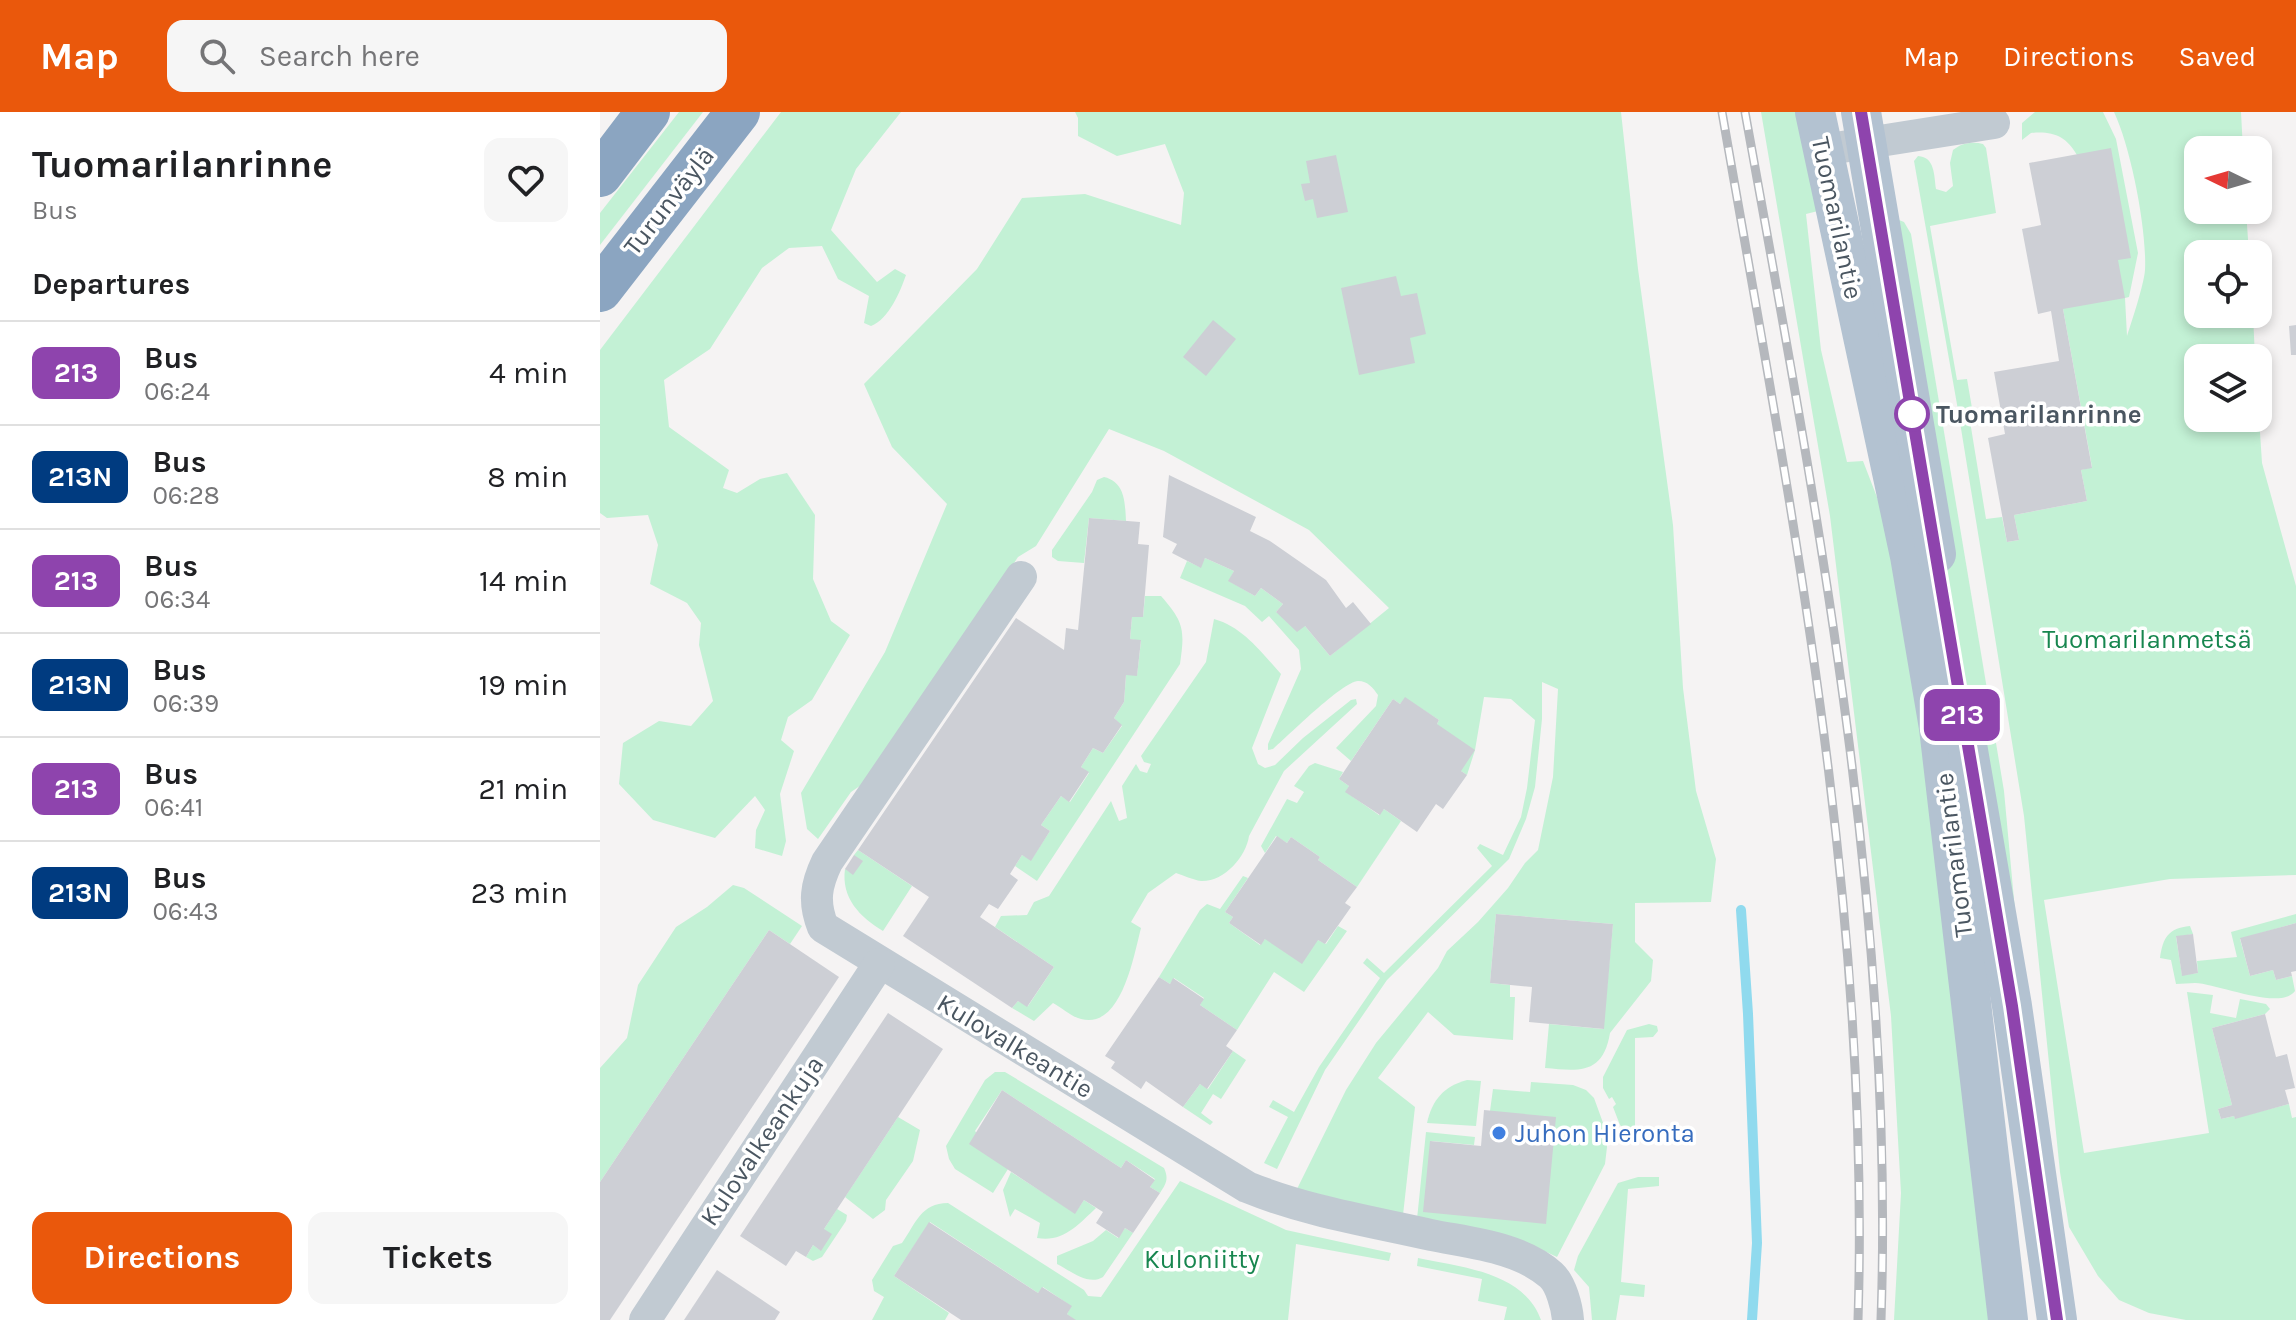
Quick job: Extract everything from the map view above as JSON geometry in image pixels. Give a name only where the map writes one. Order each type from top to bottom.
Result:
[{"type":"highway","points":[[600,175],[648,112]]},
{"type":"highway","name":"Turunväylä","points":[[600,290],[738,112]]},
{"type":"main road","name":"Tuomarilantie","points":[[1864,127],[2012,1006],[2057,1320]]},
{"type":"main road","name":"Tuomarilantie","points":[[1819,131],[1910,556],[1939,728],[2008,1320]]},
{"type":"street","points":[[1819,131],[1994,123]]},
{"type":"street","name":"Kulovalkeantie","points":[[1021,577],[902,770],[827,862],[815,899],[823,927],[1247,1187],[1314,1210],[1496,1249],[1528,1259],[1554,1277],[1568,1320]]},
{"type":"street","name":"Kulovalkeankuja","points":[[645,1320],[879,964]]},
{"type":"green space","points":[[679,112],[703,112],[600,245],[600,213]]},
{"type":"green space","points":[[781,112],[901,112],[856,169],[831,230],[877,282],[895,269],[906,275],[888,311],[871,326],[864,323],[869,296],[838,279],[822,246],[789,248],[762,268],[710,349],[664,380],[669,427],[729,470],[723,488],[737,493],[760,479],[787,473],[815,515],[813,579],[831,621],[850,635],[812,700],[788,717],[781,740],[794,751],[780,794],[786,841],[782,856],[755,848],[756,830],[765,810],[755,796],[715,838],[653,820],[619,784],[623,743],[659,721],[691,726],[713,701],[699,645],[701,623],[687,603],[650,584],[658,545],[648,515],[607,518],[600,513],[600,350]]},
{"type":"green space","points":[[1075,112],[1621,112],[1638,269],[1673,525],[1683,688],[1696,791],[1716,859],[1711,902],[1635,903],[1635,942],[1653,960],[1651,981],[1610,1033],[1602,1057],[1588,1067],[1569,1070],[1545,1068],[1549,1024],[1603,1029],[1613,924],[1496,914],[1490,983],[1510,985],[1510,997],[1515,997],[1513,1040],[1454,1035],[1428,1012],[1378,1078],[1415,1107],[1403,1215],[1296,1191],[1346,1090],[1376,1043],[1438,968],[1447,951],[1478,922],[1538,850],[1553,777],[1558,689],[1542,682],[1542,719],[1535,787],[1526,819],[1509,859],[1387,980],[1325,1070],[1277,1169],[1264,1163],[1288,1117],[1269,1107],[1273,1100],[1294,1112],[1319,1067],[1380,978],[1363,963],[1367,958],[1384,973],[1492,866],[1477,848],[1480,844],[1503,855],[1521,817],[1535,720],[1511,699],[1484,697],[1475,750],[1467,775],[1461,771],[1437,724],[1439,720],[1405,698],[1400,704],[1393,699],[1351,761],[1336,748],[1376,706],[1378,695],[1372,687],[1358,681],[1340,690],[1273,749],[1268,750],[1301,669],[1299,650],[1269,616],[1262,622],[1245,606],[1180,578],[1187,561],[1200,567],[1205,558],[1234,571],[1229,581],[1255,596],[1261,588],[1283,604],[1276,612],[1305,626],[1330,656],[1389,608],[1309,530],[1164,451],[1109,429],[1036,546],[1018,557],[873,777],[851,792],[818,839],[807,829],[801,793],[885,652],[947,504],[892,447],[864,384],[977,269],[1022,198],[1085,194],[1181,225],[1184,193],[1165,144],[1117,156],[1078,136]]},
{"type":"green space","points":[[1761,112],[1804,112],[1822,210],[1806,214],[1821,350],[1847,462],[1863,461],[1892,536],[1918,665],[1998,1320],[1894,1320],[1901,1193],[1891,1016],[1830,516]]},
{"type":"green space","name":"Tuomarilanmetsä","points":[[2035,112],[2103,112],[2116,139],[2138,253],[2129,297],[2125,298],[2127,336],[2142,284],[2145,253],[2132,167],[2114,112],[2241,112],[2242,136],[2184,136],[2184,224],[2247,224],[2248,240],[2184,240],[2184,328],[2254,328],[2254,344],[2184,344],[2184,432],[2260,432],[2262,463],[2296,586],[2296,875],[2170,879],[2044,900],[2084,1153],[2209,1133],[2187,992],[2213,995],[2210,1013],[2236,1018],[2240,999],[2266,1004],[2270,1009],[2265,1014],[2212,1028],[2232,1105],[2218,1109],[2221,1119],[2289,1104],[2292,1118],[2296,1117],[2296,1320],[2186,1320],[2149,1313],[2119,1300],[2098,1276],[2069,1227],[2060,1172],[2024,816],[1914,161],[1918,156],[1928,160],[1933,168],[1936,189],[1946,192],[1953,186],[1950,163],[1953,150],[1971,143],[1983,144],[1986,148],[1996,213],[1930,226],[1957,380],[1967,379],[1972,408],[1968,409],[1986,519],[2002,517],[2007,542],[2019,540],[2014,515],[2087,501],[2081,470],[2092,467],[2063,309],[2077,155],[2068,143],[2052,134],[2031,133],[2022,140],[2022,123]]},
{"type":"green space","points":[[1894,218],[1904,222],[1911,234],[2004,791],[2019,954],[1982,805],[1926,467]]},
{"type":"green space","points":[[1104,477],[1120,488],[1126,521],[1089,518],[1084,563],[1058,561],[1052,557],[1052,550],[1097,480]]},
{"type":"green space","points":[[1145,596],[1161,596],[1178,620],[1182,634],[1180,664],[1037,881],[1015,866],[1022,855],[1031,860],[1050,831],[1041,825],[1061,796],[1070,802],[1089,773],[1081,767],[1093,748],[1103,753],[1122,726],[1114,718],[1124,702],[1126,675],[1137,675],[1141,641],[1130,639],[1132,617],[1143,617]]},
{"type":"green space","points":[[1214,619],[1243,634],[1281,674],[1252,748],[1258,764],[1265,768],[1275,765],[1351,700],[1356,699],[1357,704],[1284,771],[1239,860],[1226,873],[1201,881],[1176,873],[1148,893],[1131,922],[1141,928],[1130,971],[1116,1002],[1107,1013],[1095,1019],[1081,1019],[1053,1003],[1034,1021],[1012,1008],[1018,1001],[1028,1006],[1054,967],[995,927],[1001,916],[1027,915],[1034,902],[1049,896],[1111,801],[1119,821],[1127,818],[1122,786],[1136,764],[1140,771],[1147,773],[1151,764],[1144,762],[1141,756],[1206,662]]},
{"type":"green space","points":[[1315,763],[1343,772],[1339,779],[1349,786],[1346,792],[1379,815],[1384,809],[1401,821],[1357,887],[1291,837],[1287,843],[1276,836],[1265,853],[1261,846],[1287,799],[1297,803],[1304,792],[1294,786],[1309,766]]},
{"type":"green space","points":[[858,850],[912,886],[883,931],[860,913],[846,889],[845,869],[853,874],[854,855]]},
{"type":"green space","points":[[1243,876],[1248,878],[1225,912],[1233,917],[1229,923],[1260,945],[1265,939],[1318,940],[1326,944],[1338,926],[1347,931],[1304,992],[1274,972],[1237,1030],[1200,1005],[1204,998],[1174,978],[1170,984],[1159,977],[1200,910],[1207,904],[1220,909]]},
{"type":"green space","points":[[733,885],[744,888],[802,926],[790,944],[769,930],[600,1182],[600,1068],[627,1038],[638,985],[676,927]]},
{"type":"green space","points":[[2296,914],[2296,923],[2240,939],[2250,976],[2273,970],[2276,980],[2292,976],[2295,991],[2287,996],[2263,998],[2206,984],[2176,984],[2171,960],[2160,958],[2168,935],[2176,929],[2190,926],[2193,934],[2176,937],[2182,975],[2198,973],[2197,961],[2237,957],[2231,932]]},
{"type":"green space","points":[[1649,1024],[1657,1026],[1658,1031],[1653,1037],[1635,1038],[1635,1133],[1629,1134],[1620,1125],[1613,1107],[1616,1104],[1603,1088],[1603,1077],[1627,1030]]},
{"type":"green space","points":[[1233,1051],[1246,1060],[1221,1099],[1213,1094],[1201,1113],[1213,1122],[1210,1125],[1183,1107],[1200,1084],[1208,1089]]},
{"type":"green space","points":[[995,1072],[1005,1072],[1164,1168],[1166,1181],[1160,1193],[1150,1187],[1155,1179],[1126,1160],[1121,1168],[1002,1090],[975,1131],[1008,1169],[993,1193],[955,1169],[946,1146],[985,1080]]},
{"type":"green space","points":[[1467,1080],[1481,1081],[1476,1126],[1427,1123],[1440,1095]]},
{"type":"green space","points":[[1531,1082],[1573,1085],[1586,1090],[1594,1098],[1606,1131],[1605,1164],[1557,1257],[1525,1242],[1417,1219],[1426,1132],[1475,1137],[1474,1145],[1431,1141],[1545,1224],[1490,1111],[1493,1089],[1530,1092]]},
{"type":"green space","points":[[898,1117],[920,1130],[913,1161],[886,1200],[885,1210],[873,1219],[845,1197]]},
{"type":"green space","points":[[1011,1172],[1075,1213],[1084,1200],[1096,1208],[1063,1235],[1037,1238],[1040,1223],[1015,1209],[1010,1217],[1003,1190]]},
{"type":"green space","points":[[1638,1177],[1659,1177],[1659,1186],[1628,1189],[1621,1282],[1645,1285],[1644,1297],[1620,1295],[1616,1320],[1592,1320],[1589,1287],[1574,1270],[1578,1256],[1618,1183]]},
{"type":"green space","name":"Kuloniitty","points":[[1180,1181],[1286,1230],[1391,1253],[1389,1261],[1296,1244],[1288,1320],[1075,1320],[1067,1314],[1071,1306],[1043,1287],[1038,1293],[930,1222],[894,1276],[949,1313],[945,1320],[872,1320],[884,1297],[874,1291],[872,1280],[893,1246],[902,1243],[920,1216],[931,1206],[948,1203],[1084,1290],[1088,1296],[1101,1297]]},
{"type":"green space","points":[[837,1209],[847,1215],[846,1221],[822,1257],[813,1261],[806,1257],[813,1245],[820,1250],[824,1229]]},
{"type":"green space","points":[[1125,1228],[1133,1233],[1103,1277],[1086,1279],[1057,1264],[1057,1256],[1093,1241],[1106,1230],[1118,1238]]},
{"type":"green space","points":[[1418,1258],[1471,1269],[1506,1282],[1521,1291],[1533,1304],[1541,1320],[1504,1320],[1507,1307],[1478,1301],[1482,1279],[1417,1266]]},
{"type":"building","points":[[2111,148],[2131,258],[2118,260],[2125,298],[2063,309],[2092,468],[2081,470],[2087,501],[2014,515],[2019,540],[2007,542],[1988,438],[2005,434],[1994,372],[2059,361],[2051,311],[2038,314],[2022,229],[2041,225],[2029,163]]},
{"type":"building","points":[[1336,155],[1348,212],[1317,218],[1313,199],[1305,201],[1301,184],[1310,183],[1306,161]]},
{"type":"building","points":[[1396,276],[1401,296],[1417,293],[1426,334],[1410,338],[1415,363],[1359,375],[1341,288]]},
{"type":"building","points":[[1213,320],[1236,339],[1206,376],[1183,357]]},
{"type":"building","points":[[2296,325],[2296,355],[2291,355],[2289,326]]},
{"type":"building","points":[[1169,475],[1256,517],[1250,531],[1270,541],[1326,580],[1346,608],[1353,602],[1371,624],[1330,656],[1305,626],[1297,632],[1276,612],[1283,604],[1261,588],[1255,596],[1228,581],[1234,571],[1205,558],[1201,568],[1172,553],[1177,544],[1163,537]]},
{"type":"building","points":[[1089,518],[1140,522],[1138,544],[1149,545],[1143,617],[1132,617],[1130,639],[1141,640],[1137,676],[1126,675],[1124,702],[1114,718],[1122,725],[1103,753],[1093,748],[1081,767],[1089,772],[1069,802],[1061,796],[1041,825],[1050,831],[1031,861],[1022,855],[1010,874],[1018,880],[998,909],[989,904],[980,917],[1054,967],[1027,1007],[1018,1001],[1012,1008],[903,936],[929,897],[858,850],[1016,618],[1064,650],[1066,628],[1078,630]]},
{"type":"building","points":[[1405,697],[1475,750],[1461,771],[1467,775],[1443,809],[1436,804],[1417,832],[1384,809],[1380,815],[1345,792],[1349,786],[1339,779],[1393,699],[1400,704]]},
{"type":"building","points":[[1277,836],[1287,843],[1291,837],[1357,887],[1345,903],[1351,907],[1325,944],[1318,940],[1302,964],[1265,939],[1261,945],[1229,923],[1233,917],[1225,912]]},
{"type":"building","points":[[854,855],[863,861],[853,875],[845,869]]},
{"type":"building","points":[[1496,914],[1613,924],[1604,1029],[1529,1022],[1532,987],[1490,983]]},
{"type":"building","points":[[2296,923],[2296,971],[2291,972],[2292,976],[2276,980],[2273,970],[2250,976],[2240,938]]},
{"type":"building","points":[[769,930],[839,977],[610,1320],[600,1320],[600,1182]]},
{"type":"building","points":[[2193,934],[2198,973],[2182,976],[2176,936]]},
{"type":"building","points":[[1159,977],[1170,984],[1173,978],[1204,999],[1200,1005],[1237,1030],[1226,1046],[1233,1051],[1207,1089],[1200,1084],[1183,1107],[1146,1081],[1141,1089],[1111,1068],[1115,1062],[1105,1056]]},
{"type":"building","points":[[888,1013],[943,1049],[824,1229],[832,1234],[821,1251],[813,1245],[806,1257],[796,1251],[786,1266],[740,1236]]},
{"type":"building","points":[[2265,1014],[2276,1057],[2287,1054],[2295,1088],[2285,1090],[2289,1104],[2235,1119],[2234,1116],[2221,1119],[2218,1109],[2232,1105],[2212,1028]]},
{"type":"building","points":[[1002,1090],[1121,1168],[1126,1160],[1155,1180],[1150,1187],[1160,1193],[1133,1233],[1125,1228],[1119,1238],[1096,1223],[1103,1212],[1084,1200],[1075,1214],[969,1144]]},
{"type":"building","points":[[1484,1110],[1556,1117],[1546,1224],[1423,1212],[1430,1141],[1481,1146]]},
{"type":"building","points":[[929,1222],[1038,1293],[1042,1287],[1072,1306],[1067,1314],[1076,1320],[961,1320],[894,1276]]},
{"type":"building","points":[[717,1270],[780,1312],[775,1320],[684,1320]]},
{"type":"waterway","points":[[1741,910],[1757,1243],[1752,1320]]},
{"type":"railway","points":[[1722,112],[1799,563],[1839,864],[1852,1015],[1859,1167],[1858,1320]]},
{"type":"railway","points":[[1745,112],[1823,562],[1863,864],[1876,1016],[1882,1168],[1881,1320]]},
{"type":"bus line","name":"213","points":[[1861,112],[2012,1006],[2057,1320]]},
{"type":"place","name":"Tuomarilanrinne","points":[[1912,414]]},
{"type":"place","name":"Juhon Hieronta","points":[[1499,1133]]}]
